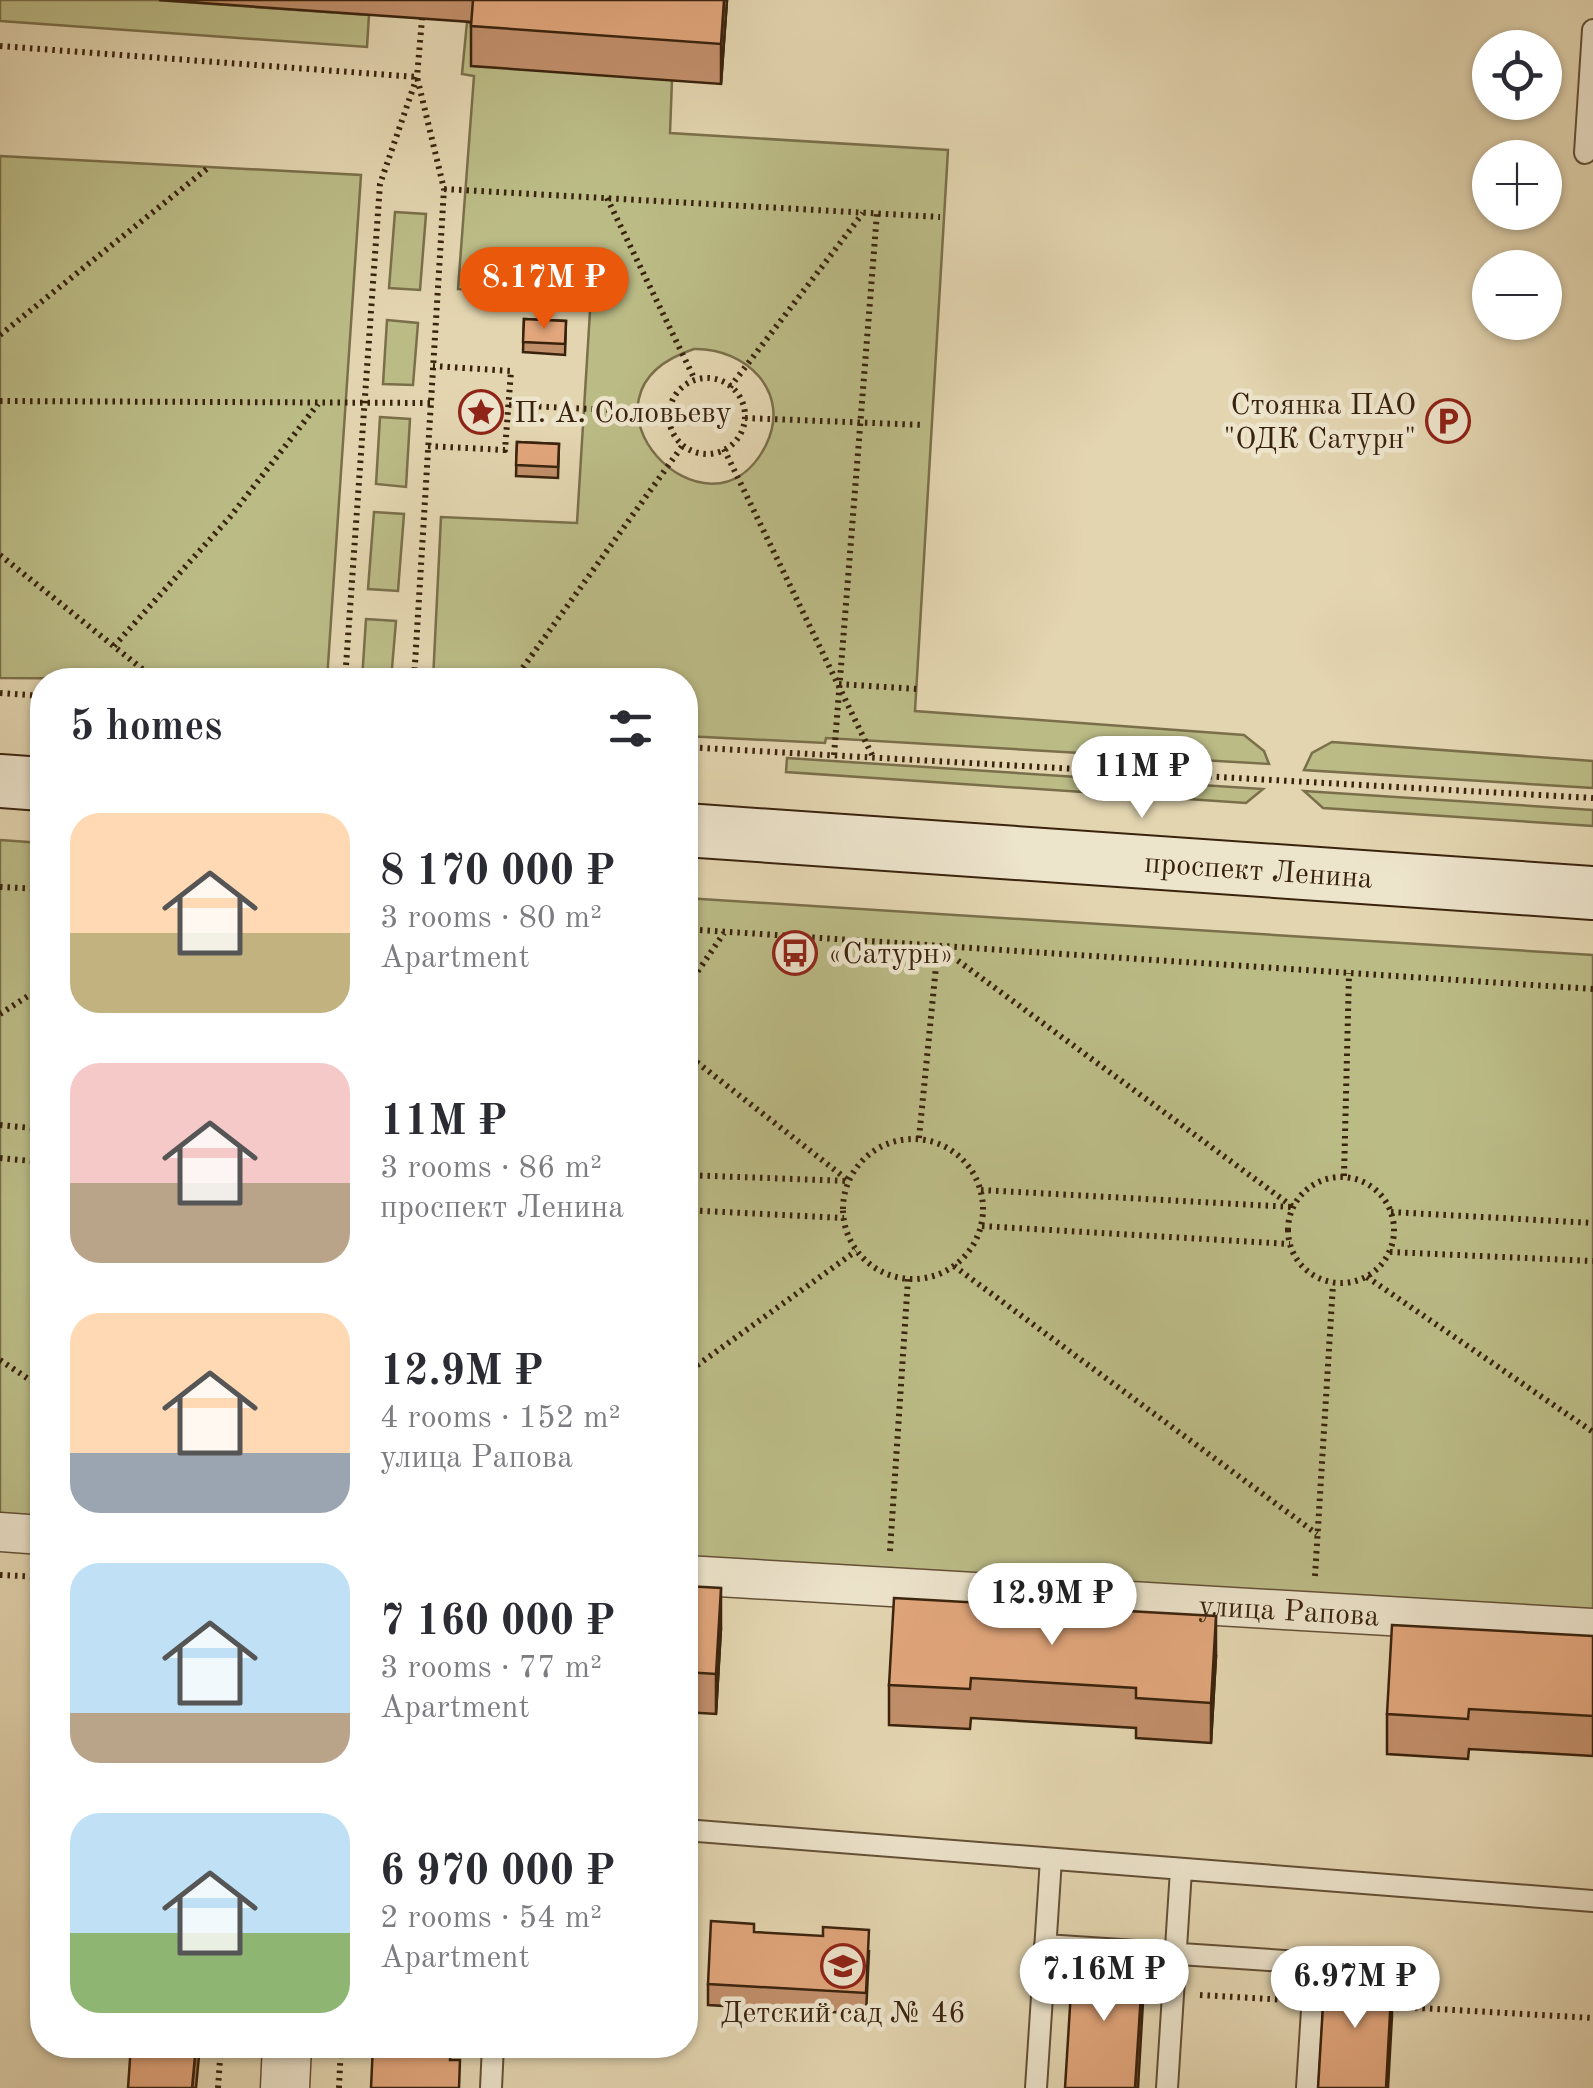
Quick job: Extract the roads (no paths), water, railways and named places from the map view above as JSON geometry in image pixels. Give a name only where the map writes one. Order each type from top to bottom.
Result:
[{"type":"main road","points":[[0,781],[30,783]]},
{"type":"main road","name":"проспект Ленина","points":[[698,831],[1593,894]]},
{"type":"street","points":[[0,1532],[30,1534]]},
{"type":"street","name":"улица Рапова","points":[[698,1577],[1593,1628]]},
{"type":"street","points":[[285,2088],[286,2058]]},
{"type":"lane","points":[[1585,153],[1593,30]]},
{"type":"lane","points":[[698,1831],[1593,1901]]},
{"type":"lane","points":[[1036,2088],[1051,1860]]},
{"type":"lane","points":[[1167,2088],[1181,1870]]},
{"type":"lane","points":[[1045,1944],[1314,1964],[1307,2088]]},
{"type":"lane","points":[[490,2088],[493,2058]]},
{"type":"place","name":"П. А. Соловьеву","points":[[481,412]]},
{"type":"place","name":"Стоянка ПАО \"ОДК Сатурн\"","points":[[1448,421]]},
{"type":"place","name":"«Сатурн»","points":[[795,953]]},
{"type":"place","name":"Детский сад № 46","points":[[843,1966]]}]
